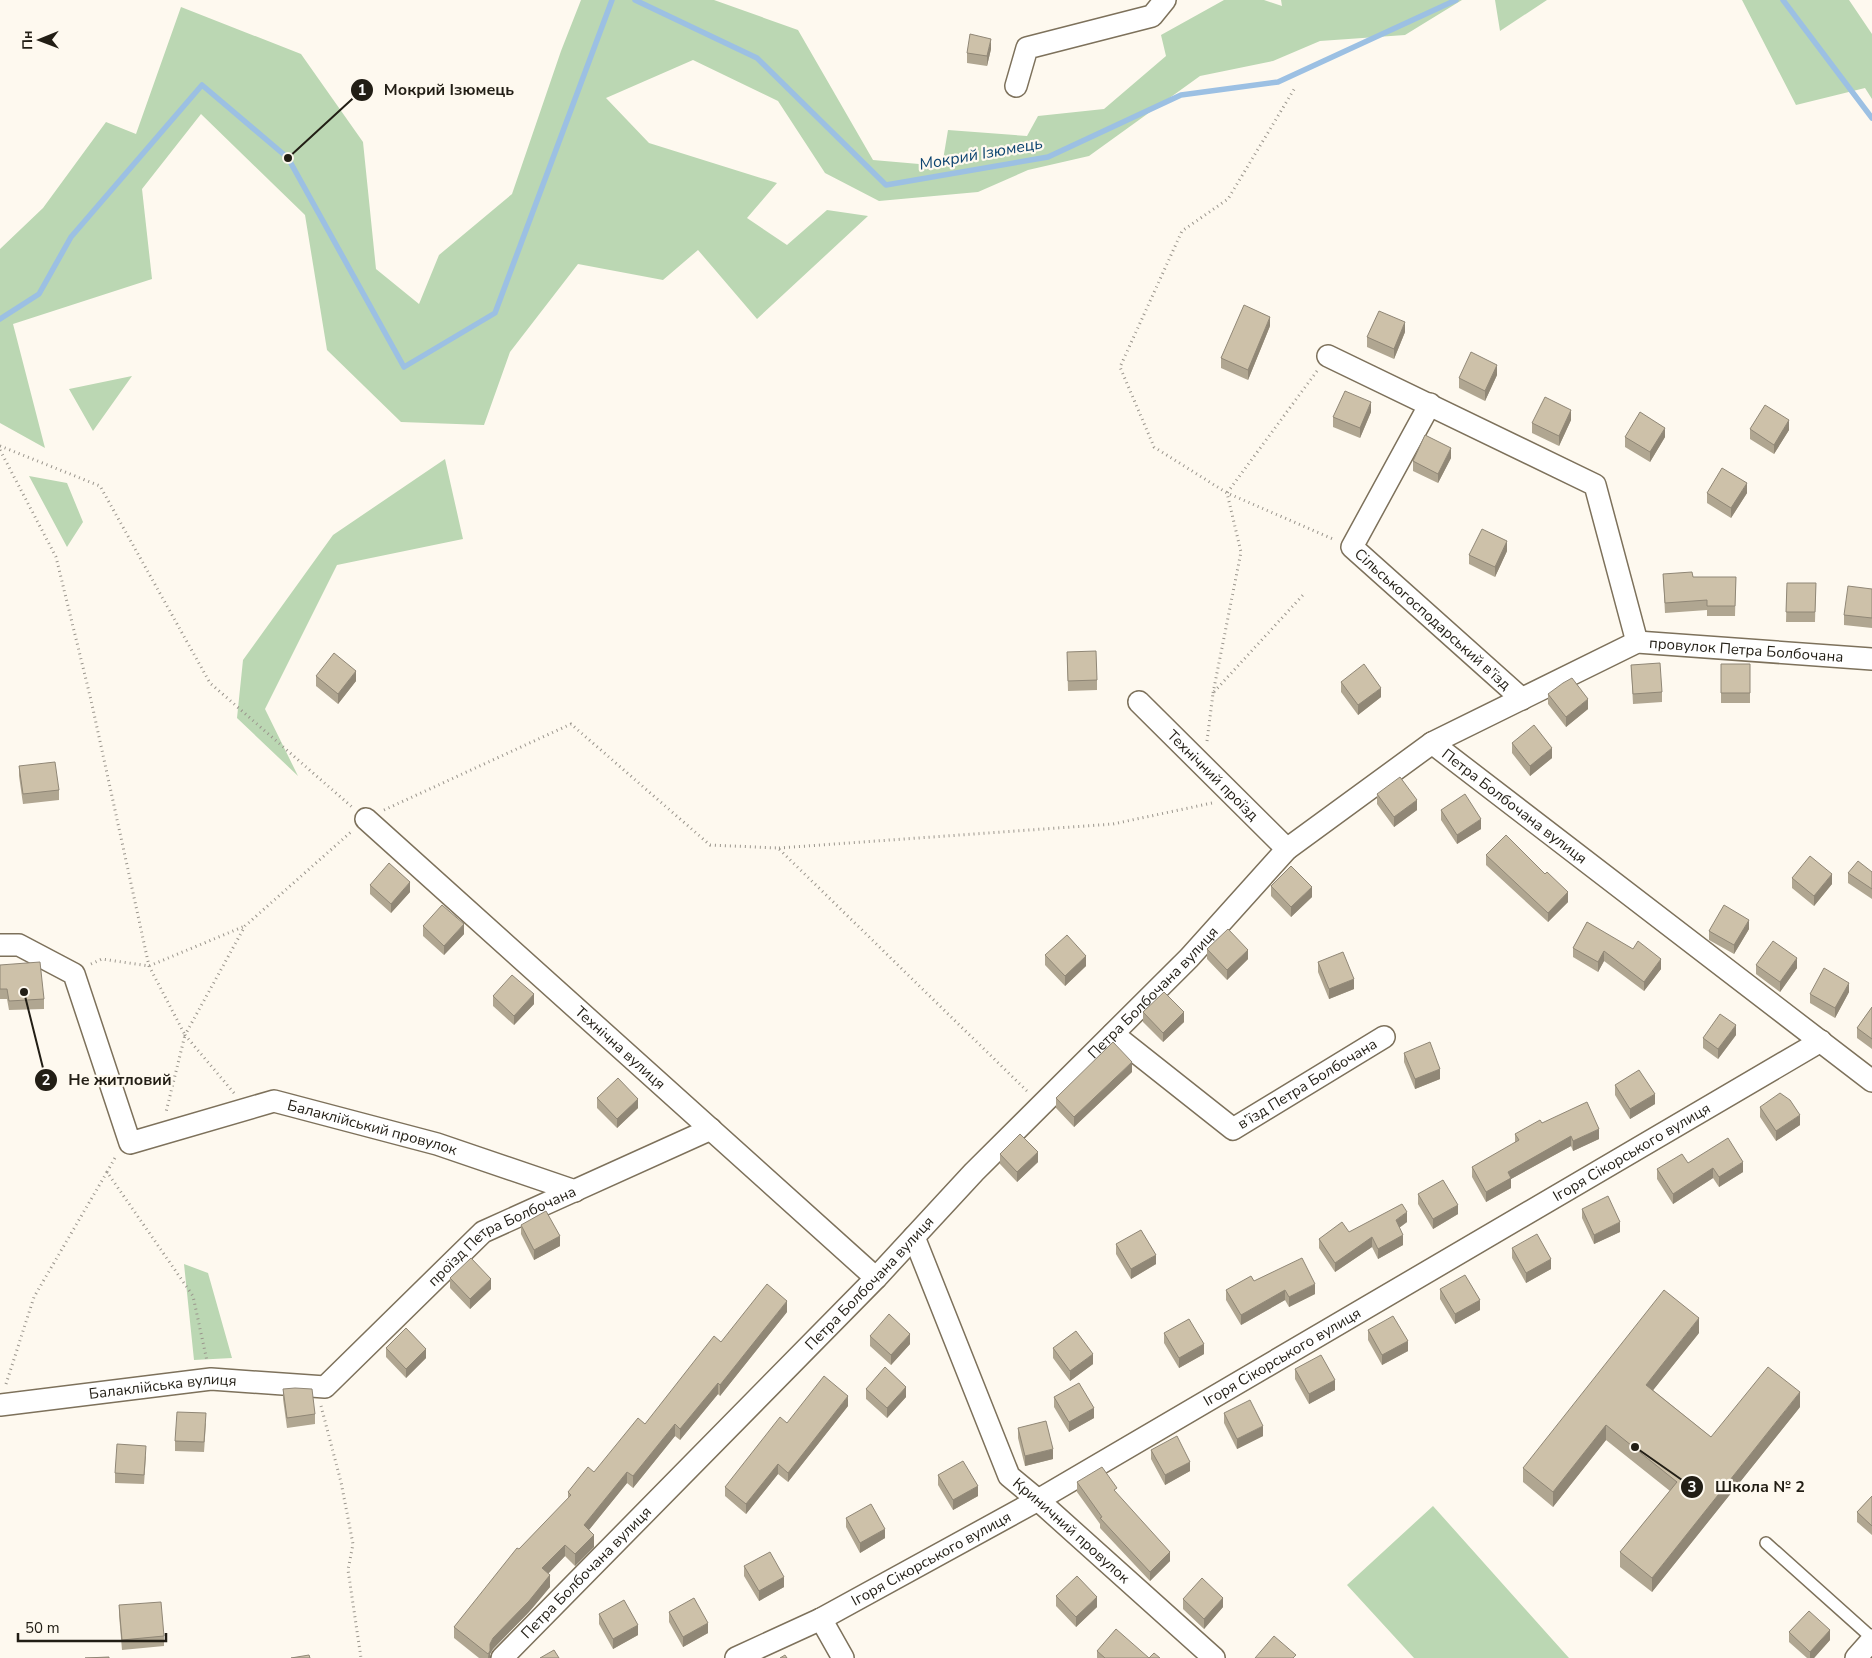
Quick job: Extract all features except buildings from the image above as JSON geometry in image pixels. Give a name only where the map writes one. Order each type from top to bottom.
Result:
[{"type":"street","points":[[1016,86],[1027,48],[1152,16],[1165,0]]},
{"type":"street","points":[[1328,356],[1595,485],[1637,642]]},
{"type":"street","name":"Сільськогосподарський в’їзд","points":[[1430,404],[1352,547],[1522,698]]},
{"type":"street","name":"провулок Петра Болбочана","points":[[1432,743],[1637,642],[1872,659]]},
{"type":"street","name":"Технічний проїзд","points":[[1139,702],[1287,849]]},
{"type":"street","name":"Петра Болбочана вулиця","points":[[502,1658],[876,1278],[974,1172],[1189,958],[1287,849],[1432,743],[1872,1081]]},
{"type":"street","name":"Технічна вулиця","points":[[366,819],[876,1278]]},
{"type":"street","points":[[0,945],[19,944],[74,974]]},
{"type":"street","name":"Балаклійський провулок","points":[[74,974],[130,1143],[274,1101],[438,1144],[575,1191]]},
{"type":"street","name":"в’їзд Петра Болбочана","points":[[1113,1034],[1233,1129],[1384,1037]]},
{"type":"street","name":"Ігоря Сікорського вулиця","points":[[736,1658],[821,1619],[1038,1500],[1821,1041]]},
{"type":"street","name":"проїзд Петра Болбочана","points":[[320,1387],[483,1232],[711,1129]]},
{"type":"street","name":"Криничний провулок","points":[[914,1237],[1009,1476],[1214,1658]]},
{"type":"street","name":"Балаклійська вулиця","points":[[2,1399],[211,1379],[320,1387]]},
{"type":"street","points":[[821,1619],[843,1658]]},
{"type":"street","points":[[1856,1658],[1872,1639]]},
{"type":"lane","points":[[1766,1543],[1872,1639]]},
{"type":"path","points":[[1296,86],[1228,198],[1182,231],[1120,367],[1154,448],[1228,492],[1352,547]]},
{"type":"path","points":[[1203,766],[1213,693],[1241,552],[1228,492],[1328,356]]},
{"type":"path","points":[[0,446],[100,486],[210,683],[366,819]]},
{"type":"path","points":[[0,450],[56,557],[91,700],[149,966],[185,1035],[248,1109]]},
{"type":"path","points":[[1213,693],[1303,595]]},
{"type":"path","points":[[74,974],[102,958],[149,966],[245,926],[366,819],[571,724],[710,845],[778,848],[1113,824],[1236,798]]},
{"type":"path","points":[[778,848],[1042,1105]]},
{"type":"path","points":[[160,1134],[185,1035],[245,926]]},
{"type":"path","points":[[2,1399],[34,1298],[107,1172],[193,1296],[211,1379]]},
{"type":"path","points":[[320,1387],[353,1544],[348,1570],[361,1658]]},
{"type":"green space","points":[[581,0],[714,0],[798,30],[873,160],[942,166],[948,130],[1027,136],[1038,116],[1104,109],[1166,56],[1161,35],[1224,0],[1264,0],[1282,6],[1281,0],[1462,0],[1405,35],[1320,41],[1273,61],[1200,76],[1089,156],[1028,170],[978,192],[879,201],[825,173],[778,101],[693,60],[606,98],[649,143],[777,183],[747,218],[787,245],[827,210],[868,216],[757,319],[698,250],[663,280],[578,264],[510,352],[484,425],[401,422],[327,350],[305,215],[201,114],[142,189],[152,279],[13,324],[45,448],[0,423],[0,249],[43,208],[106,122],[136,134],[181,7],[301,54],[363,142],[376,269],[419,304],[439,255],[512,194],[561,51]]},
{"type":"green space","points":[[1495,0],[1547,0],[1500,31]]},
{"type":"green space","points":[[1742,0],[1849,0],[1872,34],[1872,99],[1865,88],[1796,105]]},
{"type":"green space","points":[[132,376],[93,431],[69,389]]},
{"type":"green space","points":[[445,459],[463,539],[337,565],[265,709],[298,776],[237,718],[243,660],[333,535]]},
{"type":"green space","points":[[29,476],[67,483],[83,522],[67,547]]},
{"type":"green space","points":[[184,1264],[208,1273],[232,1358],[194,1360]]},
{"type":"green space","points":[[1433,1506],[1569,1658],[1414,1658],[1347,1585]]},
{"type":"waterway","name":"Мокрий Ізюмець","points":[[0,319],[39,294],[71,237],[202,85],[288,158],[404,367],[495,313],[612,0]]},
{"type":"waterway","name":"Мокрий Ізюмець","points":[[635,0],[757,58],[886,185],[1048,157],[1181,95],[1278,82],[1456,0]]},
{"type":"waterway","name":"Мокрий Ізюмець","points":[[1783,0],[1872,118]]},
{"type":"place","name":"Мокрий Ізюмець","points":[[288,158]]},
{"type":"place","name":"Не житловий","points":[[24,992]]},
{"type":"place","name":"Школа № 2","points":[[1635,1447]]}]
